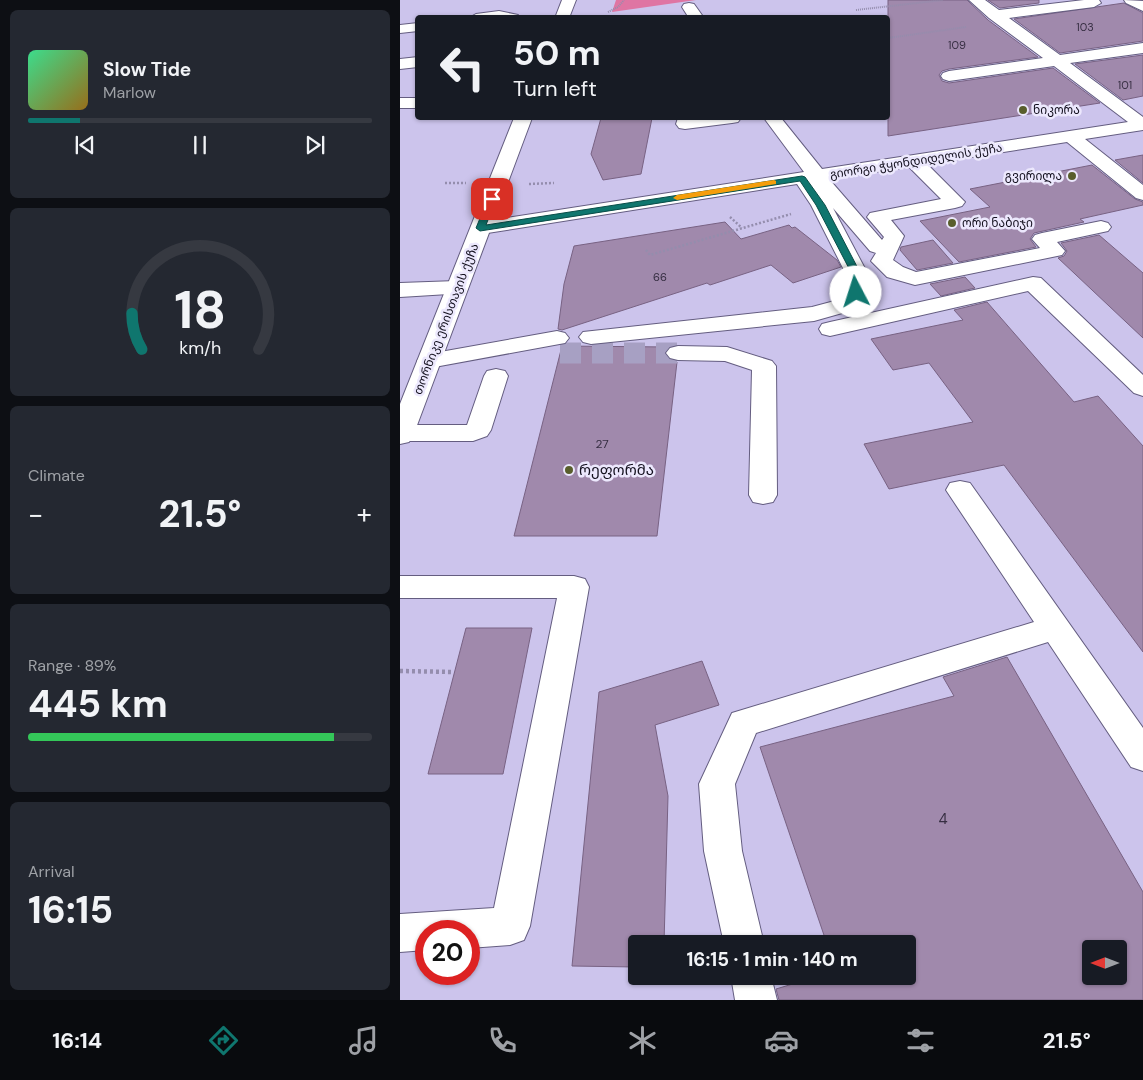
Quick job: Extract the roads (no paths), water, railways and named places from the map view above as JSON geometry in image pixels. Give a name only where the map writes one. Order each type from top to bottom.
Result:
[{"type":"street","points":[[563,15],[569,0]]},
{"type":"street","points":[[976,0],[1143,125]]},
{"type":"street","points":[[1131,0],[1143,8]]},
{"type":"street","points":[[999,18],[1094,3]]},
{"type":"street","points":[[400,29],[415,26]]},
{"type":"street","points":[[949,76],[1143,48]]},
{"type":"street","points":[[400,64],[415,62]]},
{"type":"street","points":[[400,103],[415,103]]},
{"type":"street","name":"თორნიკე ერისთავის ქუჩა","points":[[400,435],[522,120]]},
{"type":"street","points":[[686,120],[685,124],[714,120]]},
{"type":"street","points":[[773,120],[810,177],[877,247]]},
{"type":"street","name":"გიორგი ჭყონდიდელის ქუჩა","points":[[480,228],[1143,125]]},
{"type":"street","points":[[1071,137],[1143,194]]},
{"type":"street","points":[[914,162],[955,202],[877,217],[894,236],[882,260],[895,272],[915,279],[1056,252],[1042,239],[1101,227]]},
{"type":"street","points":[[591,337],[814,314],[852,303],[860,280],[820,205],[810,177]]},
{"type":"street","points":[[830,329],[1033,283],[1143,388]]},
{"type":"street","points":[[400,290],[457,288]]},
{"type":"street","points":[[429,361],[500,348],[559,346]]},
{"type":"street","points":[[678,353],[727,354],[764,366],[763,496]]},
{"type":"street","points":[[400,435],[473,434],[478,430],[496,376]]},
{"type":"street","points":[[960,490],[1143,756]]},
{"type":"street","points":[[400,587],[574,587],[510,926],[480,928]]},
{"type":"street","points":[[742,935],[723,851],[716,784],[744,723],[1055,628]]},
{"type":"street","points":[[400,933],[415,932]]},
{"type":"street","points":[[753,985],[756,1000]]},
{"type":"tunnel","points":[[560,353],[678,353]]},
{"type":"place","name":"ნიკორა","points":[[1023,110]]},
{"type":"place","name":"გვირილა","points":[[1072,176]]},
{"type":"place","name":"ორი ნაბიჯი","points":[[952,223]]},
{"type":"place","name":"რეფორმა","points":[[569,470]]}]
